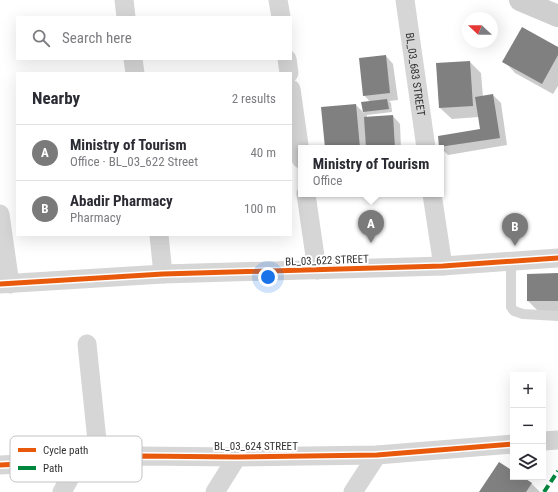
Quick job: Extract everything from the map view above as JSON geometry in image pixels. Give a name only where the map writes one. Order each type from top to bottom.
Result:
[{"type":"street","points":[[124,0],[126,16]]},
{"type":"street","points":[[278,0],[281,16]]},
{"type":"street","name":"BL_03_683 STREET","points":[[405,0],[426,145]]},
{"type":"street","points":[[520,0],[558,16]]},
{"type":"street","points":[[133,60],[135,72]]},
{"type":"street","points":[[287,60],[289,72]]},
{"type":"street","points":[[292,96],[299,145]]},
{"type":"street","points":[[306,197],[317,270]]},
{"type":"street","points":[[432,197],[443,266]]},
{"type":"street","points":[[0,214],[5,284]]},
{"type":"street","points":[[159,236],[163,274]]},
{"type":"street","name":"BL_03_622 STREET","points":[[5,284],[163,274],[443,266],[558,258]]},
{"type":"street","points":[[87,344],[96,436]]},
{"type":"street","points":[[546,441],[558,440]]},
{"type":"street","name":"BL_03_624 STREET","points":[[142,456],[237,457],[377,455],[510,444]]},
{"type":"street","points":[[353,492],[377,455]]},
{"type":"street","points":[[215,492],[237,457]]},
{"type":"street","name":"BL_03_624 STREET","points":[[0,465],[10,464]]},
{"type":"street","points":[[62,492],[67,482]]},
{"type":"lane","points":[[511,262],[511,306],[514,312],[558,316]]},
{"type":"building","points":[[522,27],[558,47],[558,55],[542,84],[502,62]]},
{"type":"building","points":[[386,55],[390,93],[363,96],[359,58]]},
{"type":"building","points":[[470,61],[473,106],[439,108],[436,63]]},
{"type":"building","points":[[493,94],[500,138],[444,146],[444,145],[439,145],[438,136],[480,129],[475,97]]},
{"type":"building","points":[[387,99],[389,109],[363,112],[361,102]]},
{"type":"building","points":[[356,104],[360,145],[325,145],[321,107]]},
{"type":"building","points":[[393,115],[395,145],[366,145],[364,117]]},
{"type":"building","points":[[558,273],[558,301],[527,301],[527,274]]},
{"type":"building","points":[[499,462],[510,469],[510,480],[528,480],[532,483],[526,492],[479,492]]},
{"type":"marked path","points":[[544,492],[558,471]]},
{"type":"cycle path","points":[[0,284],[163,274],[443,266],[558,258]]},
{"type":"cycle path","points":[[142,456],[237,457],[377,455],[510,444]]},
{"type":"cycle path","points":[[0,465],[10,464]]},
{"type":"place","name":"Ministry of Tourism","points":[[371,243]]},
{"type":"place","name":"Abadir Pharmacy","points":[[515,246]]}]
